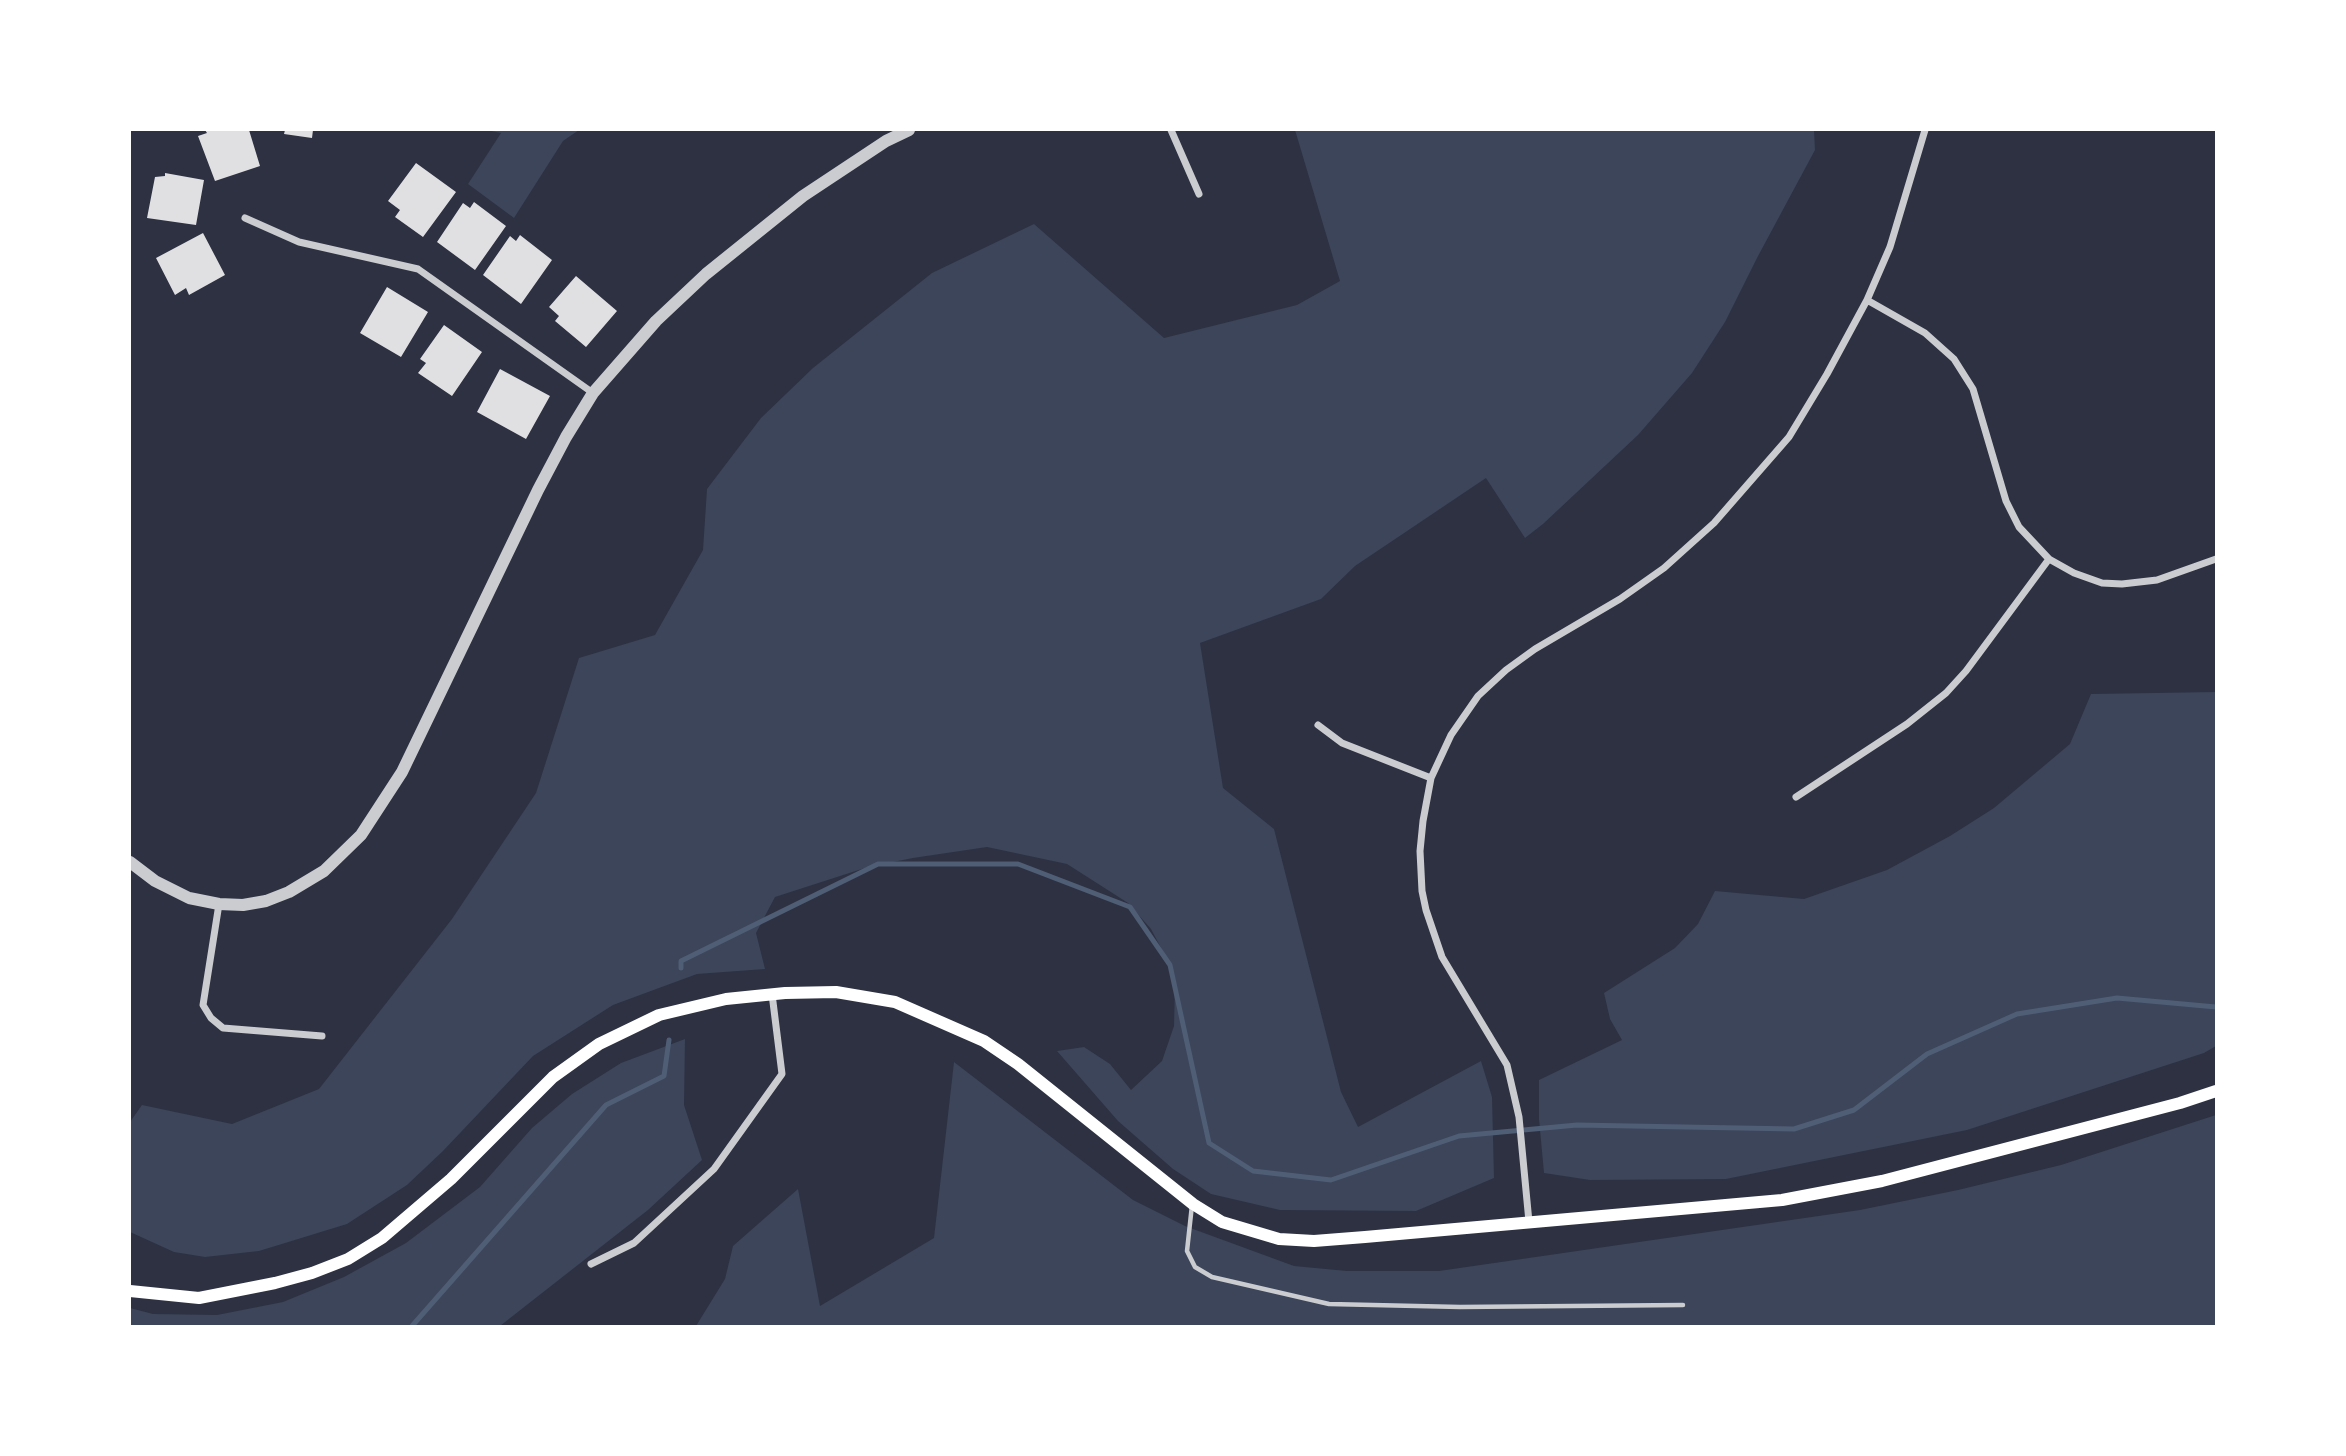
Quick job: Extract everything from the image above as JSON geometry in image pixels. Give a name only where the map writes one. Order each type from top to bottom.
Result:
[{"type":"main road","points":[[130,1291],[199,1298],[275,1283],[348,1259],[382,1238],[451,1179],[553,1077],[599,1044],[659,1015],[726,999],[772,994],[836,992],[895,1002],[941,1020],[984,1041],[1018,1064],[1192,1204],[1222,1222],[1279,1239],[1314,1241],[1782,1200],[1882,1181],[2217,1091]]},
{"type":"street","points":[[130,862],[155,881],[189,898],[219,904],[243,905],[266,901],[289,892],[324,871],[361,835],[402,772],[538,490],[593,393],[656,321],[706,274],[803,197],[886,141],[909,130]]},
{"type":"street","points":[[1171,130],[1199,194]]},
{"type":"street","points":[[1529,1222],[1519,1117],[1507,1065],[1442,957],[1426,910],[1420,851],[1431,778],[1451,735],[1478,696],[1506,670],[1535,649],[1620,599],[1664,568],[1714,523],[1789,437],[1828,374],[1867,300],[1890,247],[1925,130]]},
{"type":"street","points":[[245,218],[299,242],[418,270],[593,393]]},
{"type":"street","points":[[1867,300],[1925,333],[1954,359],[1973,389],[2006,501],[2019,527],[2049,559],[2074,573],[2102,583],[2122,584],[2157,580],[2217,559]]},
{"type":"street","points":[[1796,797],[1907,724],[1946,693],[1966,671],[2049,559]]},
{"type":"street","points":[[1318,725],[1342,743],[1431,778]]},
{"type":"street","points":[[219,904],[203,1005],[211,1018],[223,1028],[322,1036]]},
{"type":"street","points":[[591,1264],[634,1243],[714,1169],[782,1074],[772,994]]},
{"type":"lane","points":[[1192,1204],[1187,1251],[1195,1267],[1212,1277],[1329,1304],[1460,1307],[1683,1305]]},
{"type":"shaded area","points":[[486,130],[579,130],[563,141],[514,218],[468,184],[501,133]]},
{"type":"shaded area","points":[[1295,130],[1814,130],[1815,150],[1725,322],[1692,373],[1638,435],[1543,524],[1525,538],[1486,478],[1355,566],[1321,599],[1200,643],[1223,788],[1274,829],[1341,1092],[1358,1127],[1481,1061],[1492,1097],[1494,1178],[1416,1211],[1280,1210],[1211,1194],[1173,1169],[1118,1121],[1057,1051],[1084,1047],[1110,1064],[1131,1090],[1162,1061],[1174,1026],[1175,984],[1168,961],[1151,929],[1128,903],[1067,864],[987,847],[868,867],[775,897],[756,933],[765,969],[697,974],[613,1005],[533,1056],[407,1185],[347,1224],[259,1251],[205,1257],[174,1252],[130,1232],[130,1122],[142,1105],[232,1124],[319,1089],[452,919],[536,793],[579,658],[655,635],[703,550],[707,489],[761,418],[813,368],[932,273],[1034,224],[1164,338],[1297,305],[1340,281]]},
{"type":"shaded area","points":[[2216,692],[2216,1046],[2204,1053],[1967,1130],[1726,1179],[1590,1180],[1544,1173],[1539,1080],[1622,1040],[1610,1019],[1604,993],[1675,948],[1698,924],[1715,891],[1804,899],[1887,870],[1950,836],[1994,808],[2070,744],[2091,694]]},
{"type":"shaded area","points":[[685,1039],[684,1105],[702,1160],[648,1210],[500,1326],[130,1326],[130,1308],[153,1314],[217,1315],[283,1302],[344,1277],[406,1243],[480,1187],[532,1128],[572,1094],[621,1063]]},
{"type":"shaded area","points":[[954,1062],[1133,1200],[1185,1226],[1294,1266],[1347,1271],[1439,1271],[1860,1210],[2061,1165],[2216,1115],[2216,1326],[696,1326],[725,1279],[733,1246],[798,1189],[820,1306],[934,1238]]},
{"type":"building","points":[[205,130],[249,130],[260,166],[215,181],[198,136],[207,133]]},
{"type":"building","points":[[285,130],[313,130],[312,138],[284,134]]},
{"type":"building","points":[[416,163],[456,192],[423,237],[395,217],[400,210],[388,201]]},
{"type":"building","points":[[165,173],[204,180],[196,225],[147,218],[155,177],[165,176]]},
{"type":"building","points":[[474,202],[506,226],[475,270],[437,242],[463,203],[470,208]]},
{"type":"building","points":[[203,233],[225,275],[189,295],[186,288],[175,295],[156,258]]},
{"type":"building","points":[[520,235],[552,260],[521,304],[483,275],[510,236],[516,241]]},
{"type":"building","points":[[576,276],[617,311],[586,347],[555,321],[559,316],[549,307]]},
{"type":"building","points":[[387,287],[428,312],[401,357],[360,333]]},
{"type":"building","points":[[444,325],[482,352],[452,396],[418,373],[426,363],[420,359]]},
{"type":"building","points":[[500,369],[550,396],[526,439],[477,412]]},
{"type":"waterway","points":[[681,968],[681,961],[878,864],[1018,864],[1130,907],[1170,965],[1209,1143],[1253,1171],[1331,1180],[1459,1136],[1577,1125],[1794,1129],[1854,1110],[1927,1054],[2017,1014],[2117,998],[2216,1007]]},
{"type":"waterway","points":[[412,1326],[606,1105],[664,1076],[669,1040]]}]
